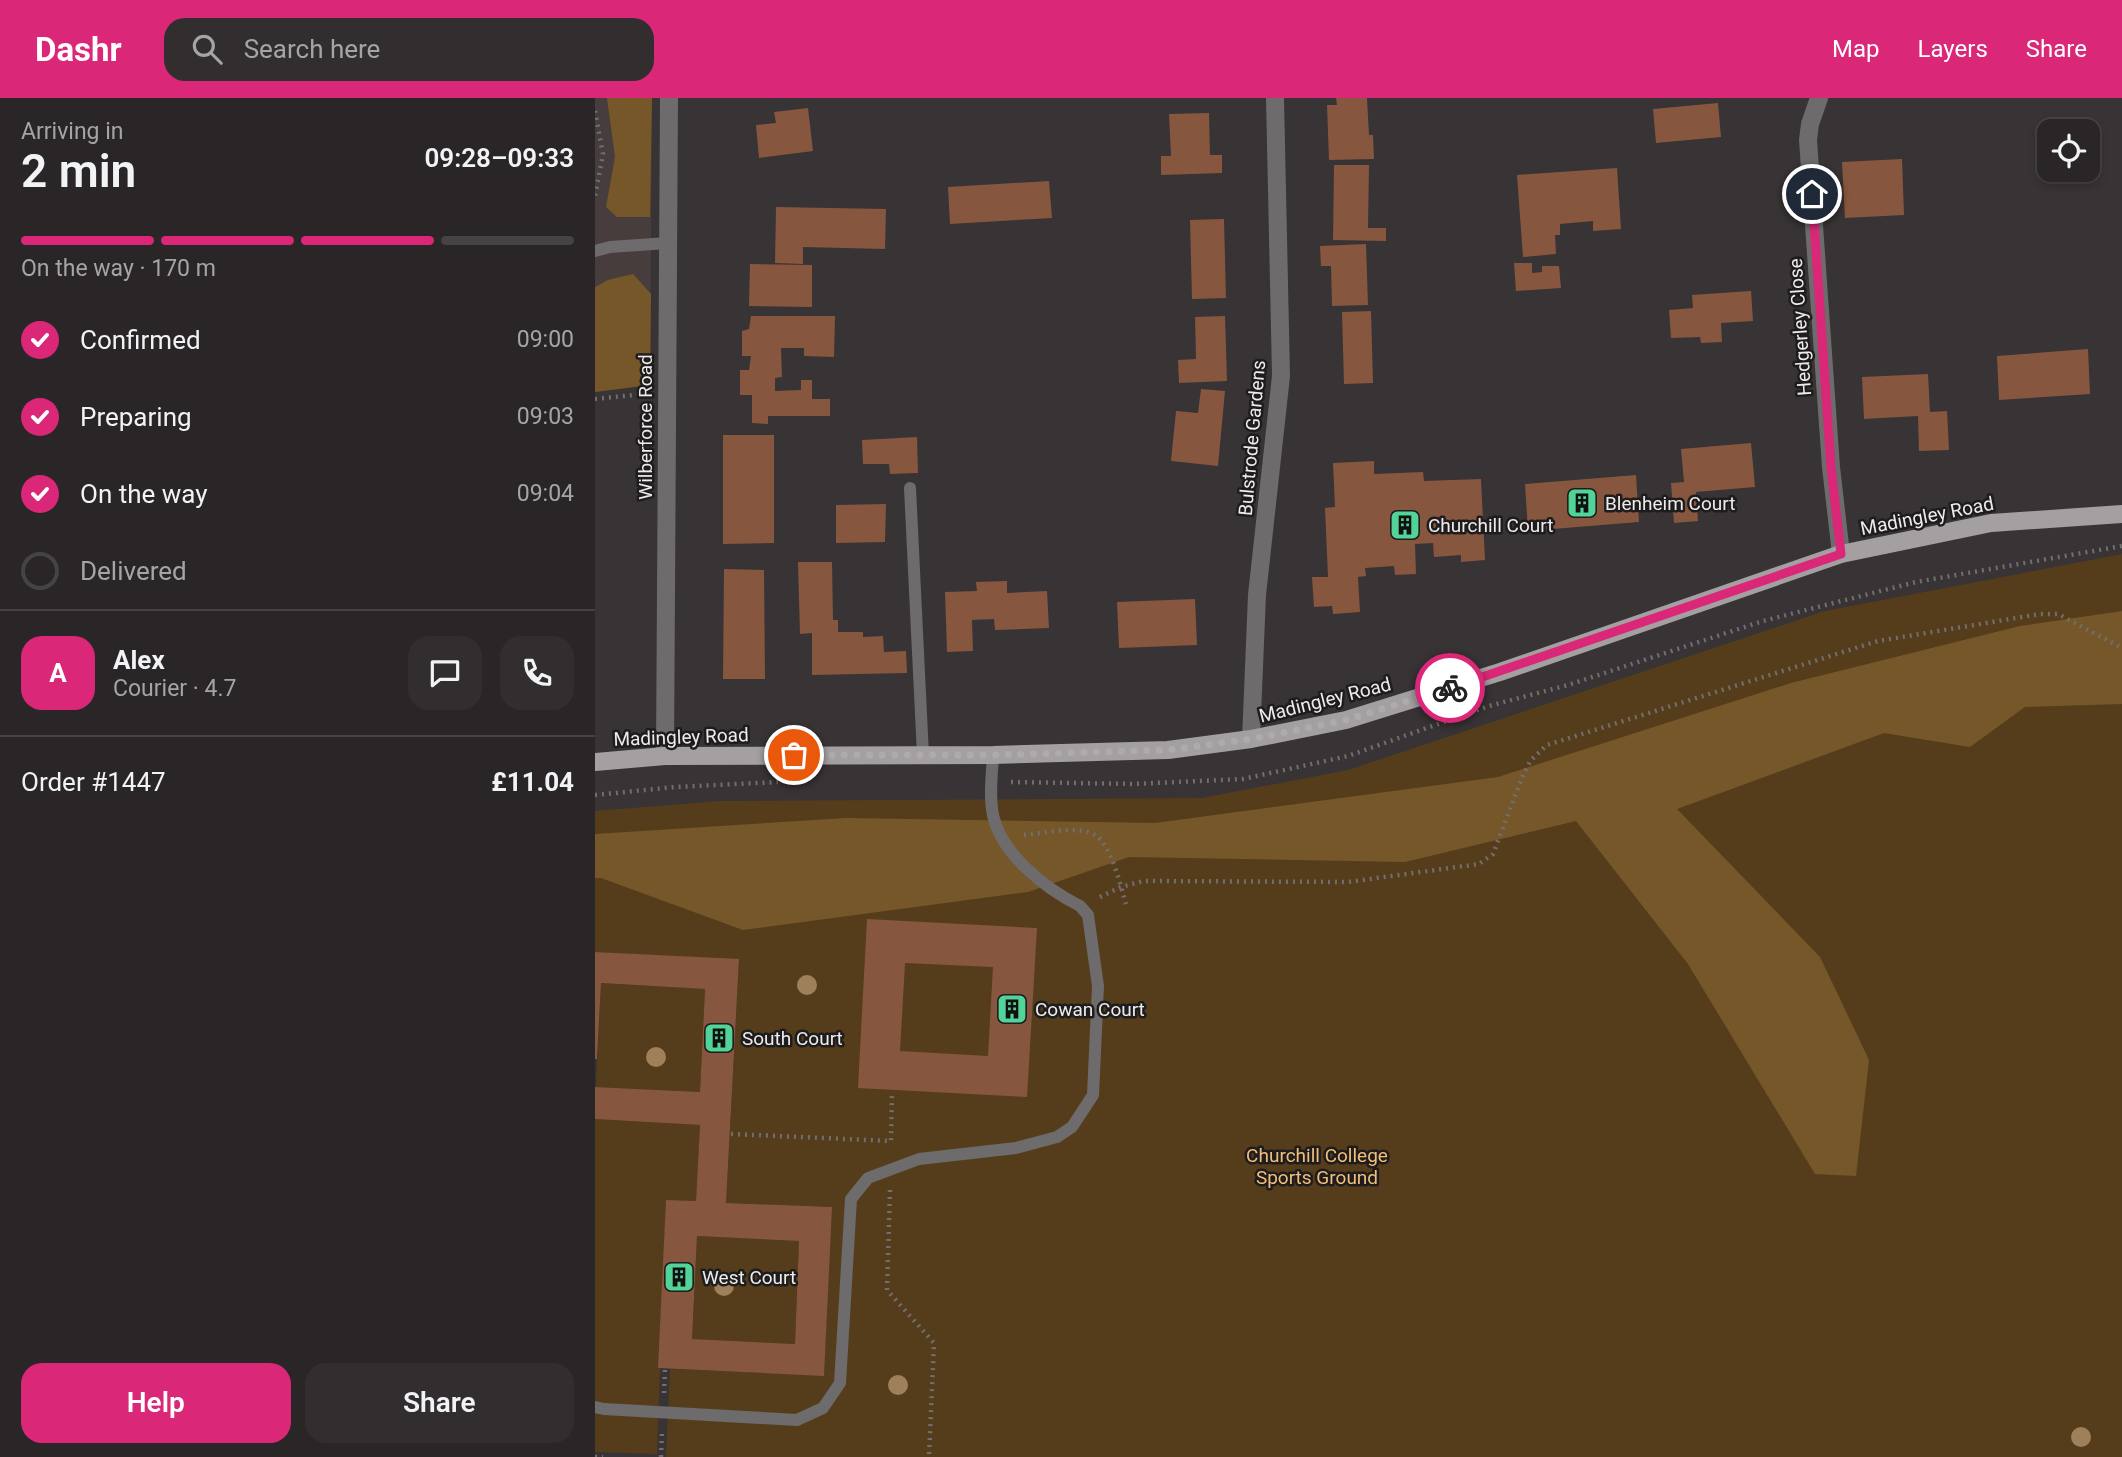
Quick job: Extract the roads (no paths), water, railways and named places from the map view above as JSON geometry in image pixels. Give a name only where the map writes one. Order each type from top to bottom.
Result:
[{"type":"main road","name":"Madingley Road","points":[[595,762],[665,756],[993,755],[1168,750],[1251,739],[1346,720],[1841,554],[1991,523],[2122,514]]},
{"type":"street","name":"Wilberforce Road","points":[[665,756],[669,98]]},
{"type":"street","name":"Bulstrode Gardens","points":[[1251,739],[1257,595],[1281,376],[1275,98]]},
{"type":"street","name":"Hedgerley Close","points":[[1819,98],[1810,124],[1808,140],[1831,467],[1841,554]]},
{"type":"lane","points":[[595,251],[610,247],[667,243]]},
{"type":"lane","points":[[910,488],[923,755]]},
{"type":"lane","points":[[595,1407],[797,1420],[823,1408],[840,1383],[851,1199],[868,1178],[919,1159],[1016,1148],[1057,1137],[1072,1127],[1093,1095],[1098,986],[1088,915],[1080,906],[1019,863],[999,834],[992,813],[993,755]]},
{"type":"place","name":"Blenheim Court","points":[[1582,503]]},
{"type":"place","name":"Churchill Court","points":[[1405,525]]},
{"type":"place","name":"Cowan Court","points":[[1012,1009]]},
{"type":"place","name":"South Court","points":[[719,1038]]},
{"type":"place","name":"West Court","points":[[679,1277]]},
{"type":"park label","name":"Churchill College Sports Ground","points":[[1317,1166]]}]
